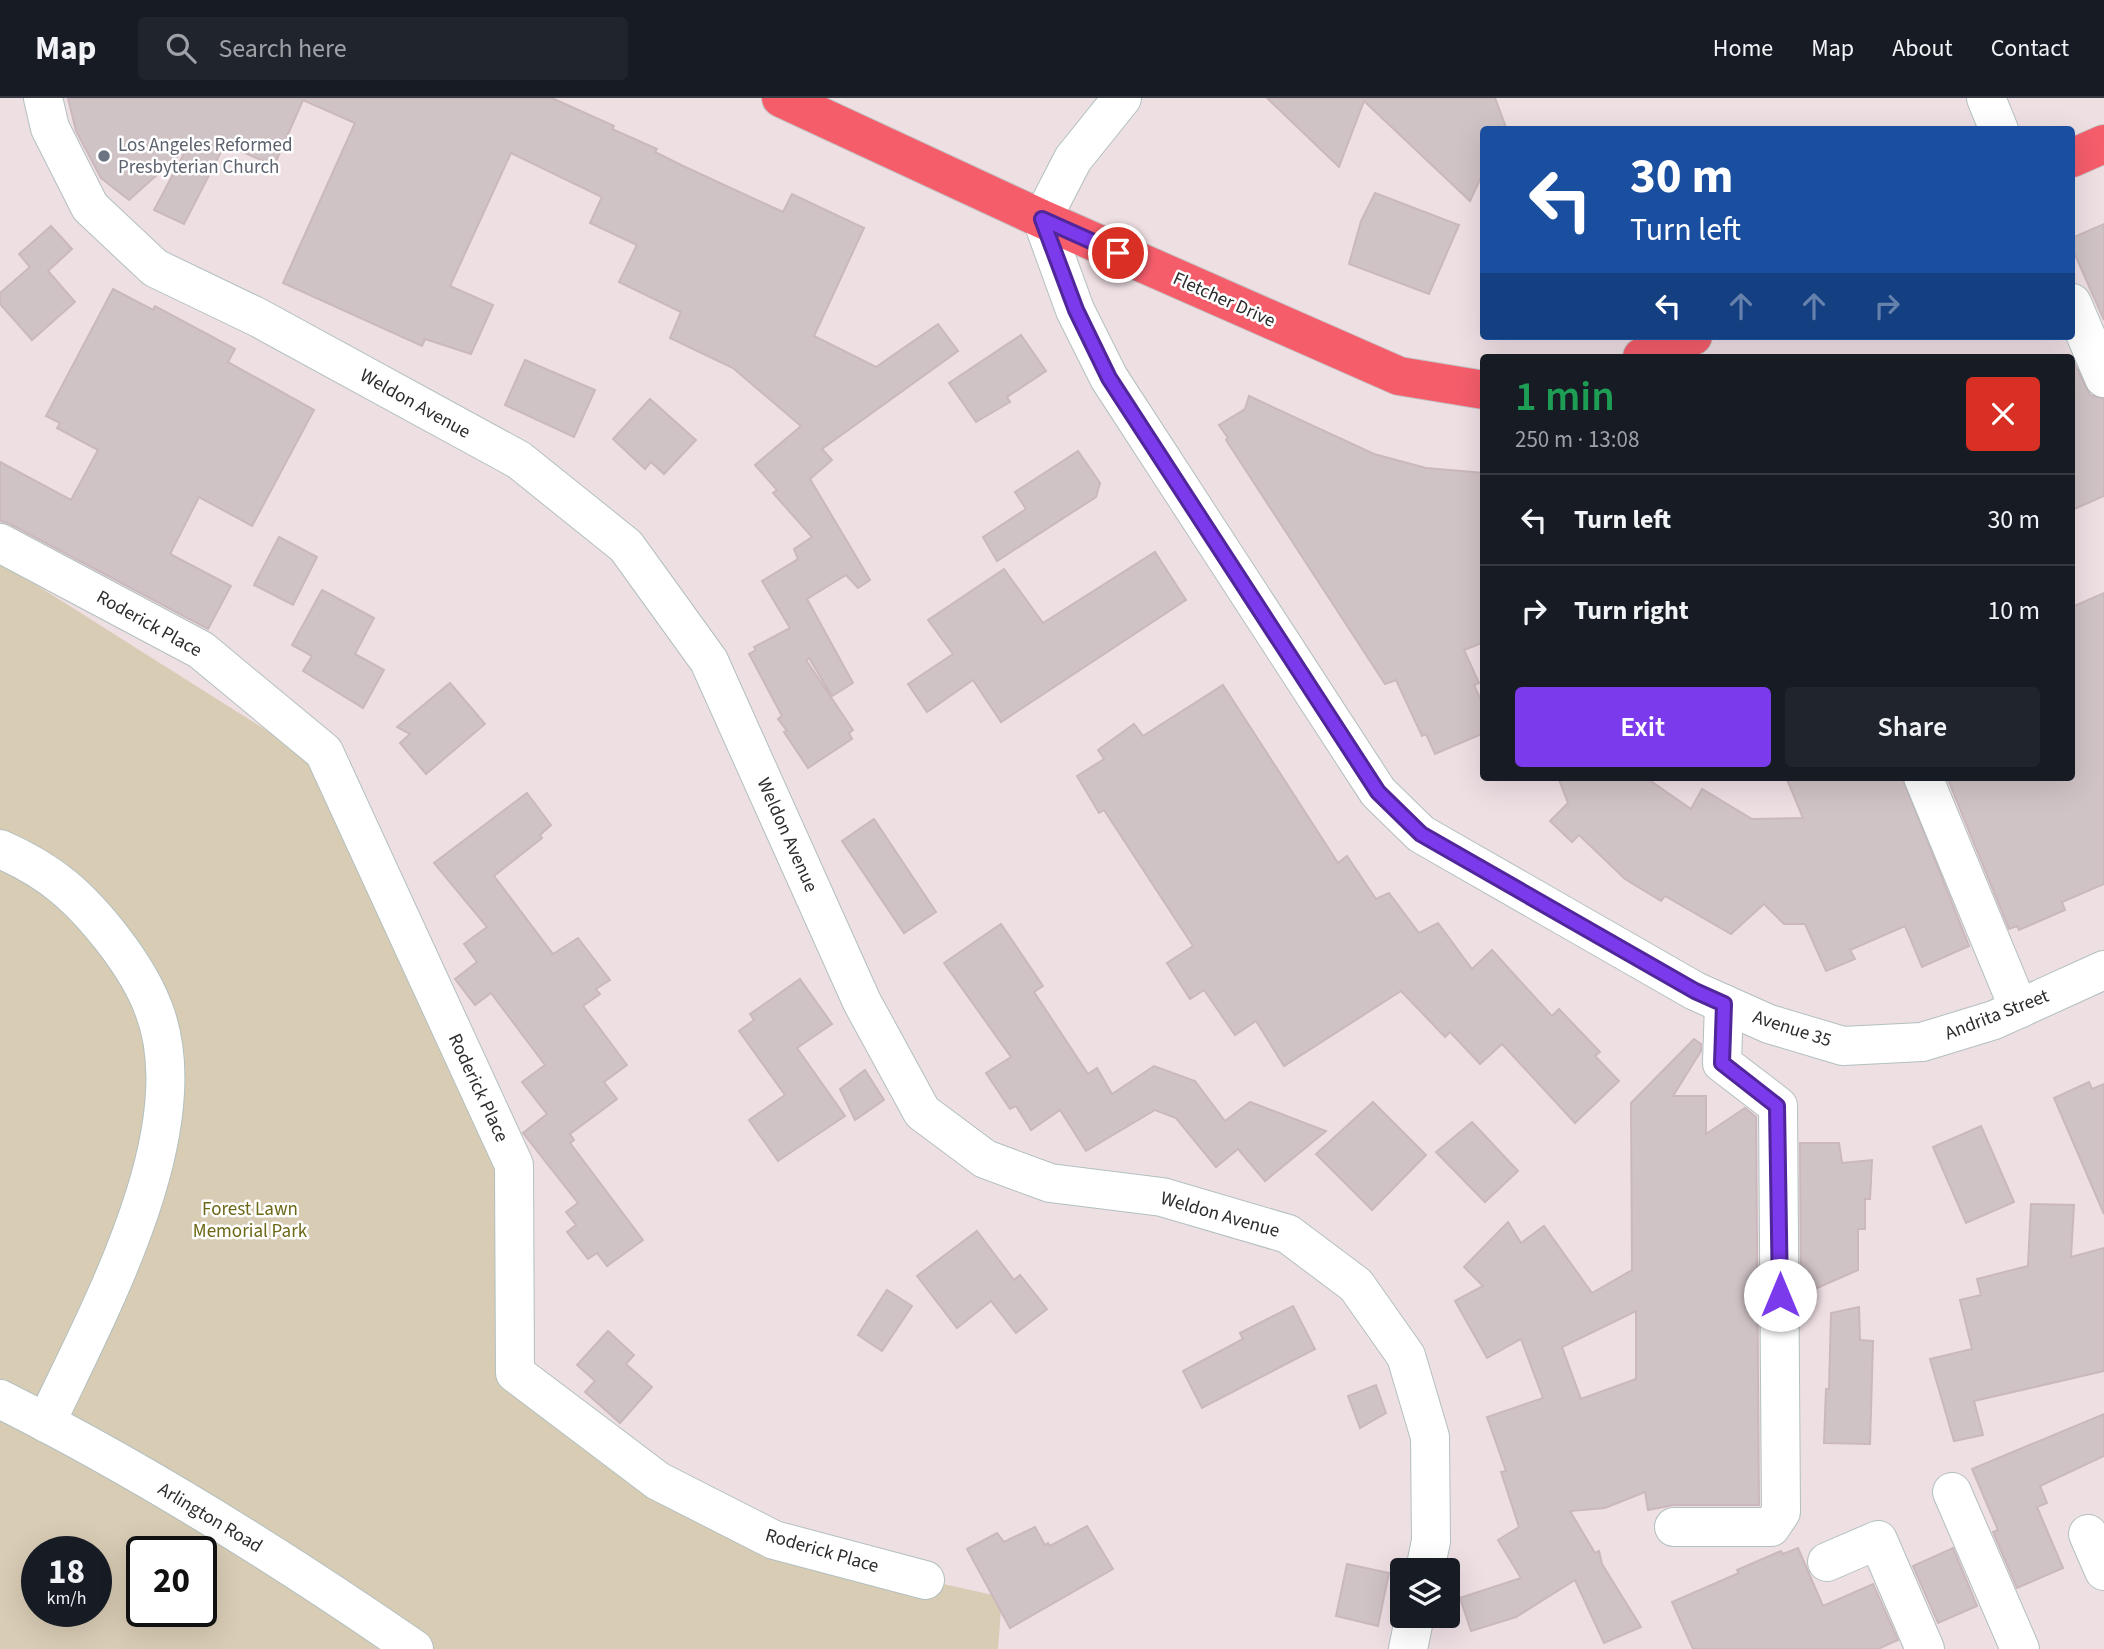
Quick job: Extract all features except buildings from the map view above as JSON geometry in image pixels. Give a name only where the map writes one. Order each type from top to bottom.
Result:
[{"type":"main road","name":"Fletcher Drive","points":[[781,98],[1042,219],[1399,376],[1480,389]]},
{"type":"main road","points":[[2075,157],[2104,144]]},
{"type":"main road","points":[[1649,354],[1683,340]]},
{"type":"street","name":"Weldon Avenue","points":[[43,98],[50,128],[90,207],[155,268],[257,317],[519,460],[626,546],[709,661],[862,1002],[922,1112],[985,1159],[1051,1183],[1162,1197],[1288,1234],[1356,1285],[1406,1356],[1430,1437],[1431,1541],[1427,1558]]},
{"type":"street","points":[[1042,219],[1073,159],[1122,98]]},
{"type":"street","points":[[1986,98],[1997,126]]},
{"type":"street","name":"Avenue 35","points":[[1042,219],[1076,310],[1109,378],[1378,792],[1421,834],[1695,991],[1769,1024],[1843,1046]]},
{"type":"street","points":[[2075,310],[2104,378]]},
{"type":"street","name":"Roderick Place","points":[[0,543],[201,650],[324,751],[514,1165],[515,1373],[658,1481],[727,1517],[774,1540],[925,1580]]},
{"type":"street","points":[[1925,781],[2030,1004]]},
{"type":"street","points":[[1941,781],[2006,932],[2030,1004]]},
{"type":"street","points":[[0,849],[38,866],[69,889],[94,915],[141,980],[155,1012],[164,1056],[163,1116],[154,1168],[132,1234],[47,1423]]},
{"type":"street","name":"Andrita Street","points":[[1843,1046],[1922,1042],[2030,1004],[2104,970]]},
{"type":"street","points":[[1674,1527],[1770,1527],[1781,1512],[1777,1106],[1722,1063],[1724,1004]]},
{"type":"street","name":"Arlington Road","points":[[0,1399],[47,1423],[266,1552],[414,1649]]},
{"type":"street","points":[[1952,1492],[2020,1649]]},
{"type":"street","points":[[2088,1534],[2104,1571]]},
{"type":"street","points":[[1827,1562],[1878,1539],[1925,1649]]},
{"type":"street","points":[[1408,1649],[1412,1628]]},
{"type":"green space","name":"Forest Lawn Memorial Park","points":[[0,562],[310,758],[506,1171],[495,1283],[502,1345],[564,1420],[826,1558],[1002,1597],[998,1649],[0,1649]]},
{"type":"place","name":"Los Angeles Reformed Presbyterian Church","points":[[104,156]]},
{"type":"route","points":[[1118,253],[1042,219],[1076,310],[1109,378],[1378,792],[1421,834],[1695,991],[1724,1004],[1722,1063],[1777,1106],[1780,1295]]}]
